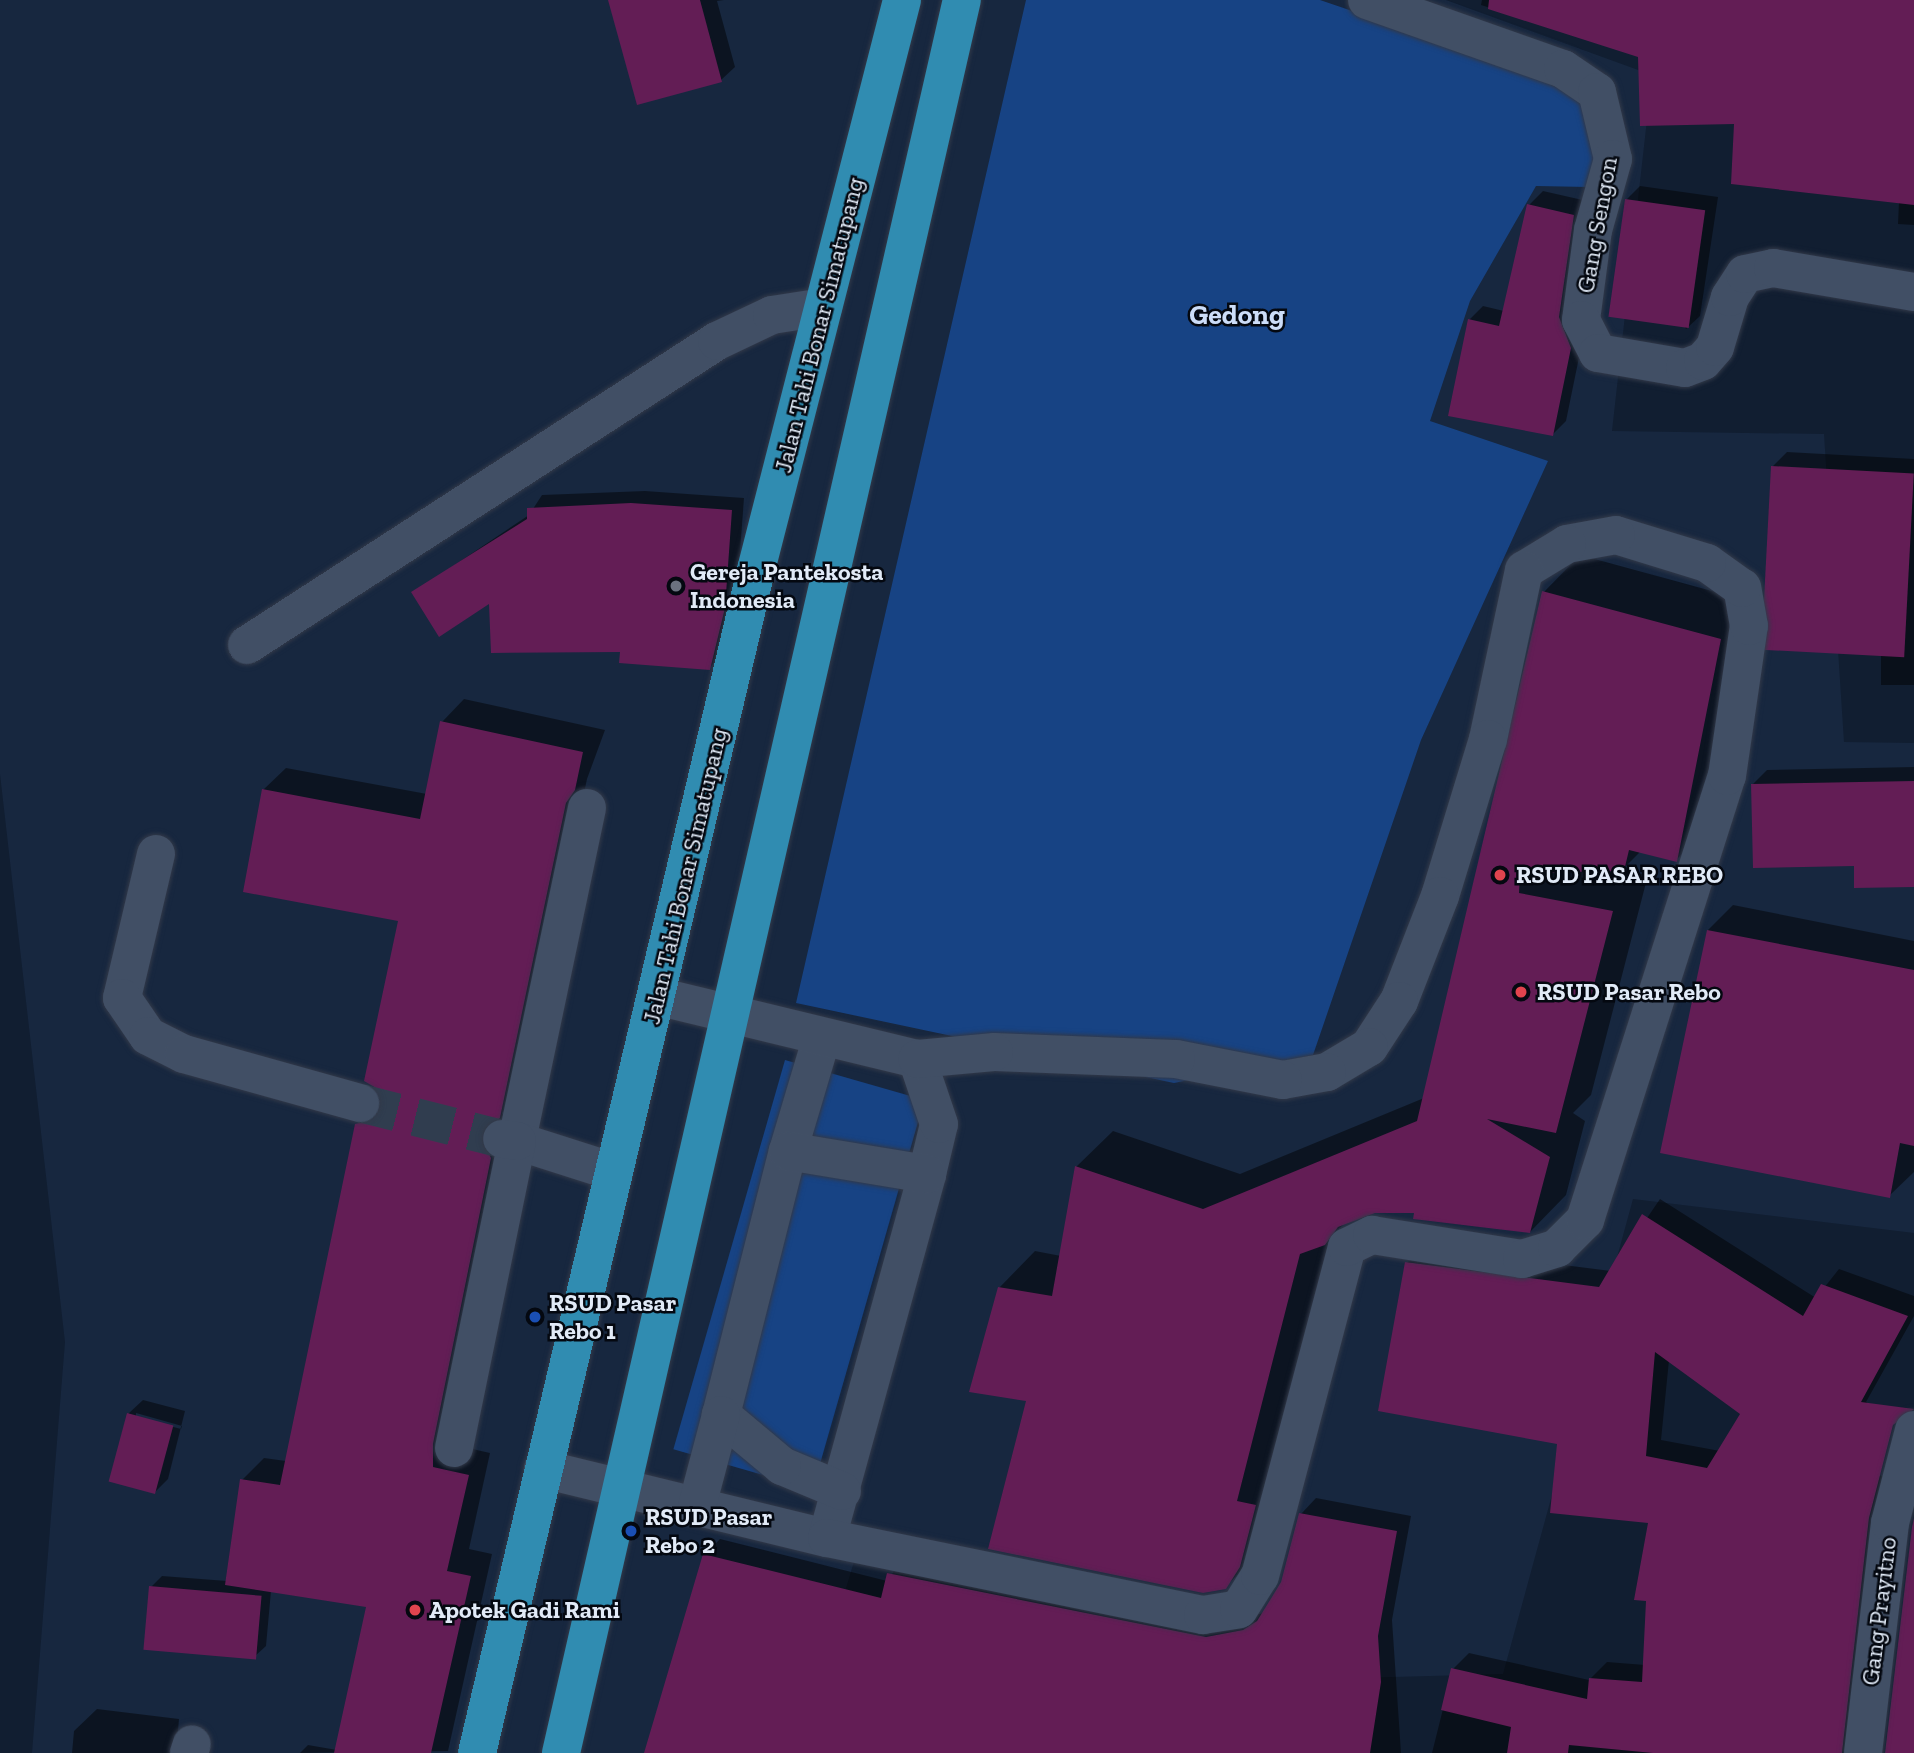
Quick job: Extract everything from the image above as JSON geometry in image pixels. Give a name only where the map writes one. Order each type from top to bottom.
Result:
[{"type":"highway","name":"Jalan Tahi Bonar Simatupang","points":[[477,1753],[823,307],[901,0]]},
{"type":"highway","points":[[561,1753],[734,1014],[962,0]]},
{"type":"street","name":"Gang Sengon","points":[[1367,0],[1563,69],[1597,92],[1614,159],[1593,230],[1581,320],[1598,353],[1685,368],[1703,361],[1715,347],[1730,297],[1745,274],[1773,268],[1914,292]]},
{"type":"street","points":[[247,645],[717,341],[772,315],[823,307]]},
{"type":"street","points":[[543,1469],[827,1538],[1203,1615],[1239,1609],[1260,1576],[1347,1247],[1372,1235],[1522,1259],[1557,1248],[1585,1220],[1727,776],[1749,626],[1742,588],[1707,562],[1616,535],[1567,544],[1524,570],[1488,738],[1440,896],[1399,1001],[1369,1047],[1327,1072],[1283,1080],[1176,1059],[994,1052],[918,1059],[657,996]]},
{"type":"street","points":[[454,1448],[510,1140],[587,808]]},
{"type":"street","points":[[156,855],[122,998],[148,1036],[184,1054],[360,1103]]},
{"type":"street","points":[[697,1507],[788,1150],[822,1037]]},
{"type":"street","points":[[827,1538],[842,1491],[939,1124],[918,1059]]},
{"type":"street","points":[[510,1140],[614,1172]]},
{"type":"street","points":[[788,1150],[927,1174]]},
{"type":"street","points":[[721,1415],[782,1466],[842,1491]]},
{"type":"street","name":"Gang Prayitno","points":[[1863,1753],[1890,1523],[1914,1430]]},
{"type":"shaded area","points":[[0,0],[1446,0],[1652,75],[1612,431],[1824,434],[1844,742],[1914,743],[1914,1233],[1633,1199],[1503,1674],[1320,1679],[858,1548],[797,1753],[32,1753],[65,1342],[0,774]]},
{"type":"shaded area","points":[[1026,0],[1320,0],[1502,62],[1607,111],[1589,187],[1536,186],[1470,301],[1430,421],[1548,461],[1421,740],[1313,1055],[1174,1083],[796,1003]]},
{"type":"shaded area","points":[[785,1060],[924,1100],[813,1489],[673,1449]]},
{"type":"building","points":[[608,0],[700,0],[722,82],[637,105]]},
{"type":"building","points":[[1489,0],[1914,0],[1914,205],[1731,184],[1734,124],[1640,126],[1638,57],[1488,9]]},
{"type":"building","points":[[1625,199],[1705,210],[1689,328],[1608,317]]},
{"type":"building","points":[[1527,204],[1574,215],[1559,317],[1571,348],[1553,436],[1448,416],[1468,319],[1499,326]]},
{"type":"building","points":[[1771,466],[1914,473],[1904,657],[1761,650]]},
{"type":"building","points":[[631,503],[732,510],[725,608],[710,670],[619,663],[620,652],[491,653],[489,604],[439,637],[411,592],[527,519],[527,508]]},
{"type":"building","name":"RSUD Pasar Rebo","points":[[1542,591],[1721,639],[1677,862],[1629,850],[1624,871],[1520,873],[1519,893],[1613,911],[1556,1133],[1487,1119],[1550,1157],[1530,1233],[1413,1219],[1414,1213],[1375,1213],[1338,1227],[1325,1245],[1300,1254],[1237,1501],[1256,1505],[1240,1567],[1226,1589],[1203,1593],[988,1549],[1026,1401],[969,1392],[998,1287],[1052,1296],[1075,1166],[1203,1209],[1417,1121]]},
{"type":"building","points":[[440,721],[583,752],[575,790],[566,803],[500,1118],[480,1135],[491,1158],[433,1444],[433,1467],[469,1475],[447,1571],[471,1576],[431,1753],[334,1753],[366,1607],[225,1585],[240,1479],[280,1485],[355,1124],[375,1119],[381,1108],[376,1088],[364,1081],[398,921],[243,892],[262,789],[420,819]]},
{"type":"building","points":[[1914,781],[1914,887],[1854,888],[1854,866],[1753,868],[1751,784]]},
{"type":"building","points":[[1707,930],[1914,970],[1914,1146],[1900,1143],[1890,1198],[1660,1153]]},
{"type":"building","points":[[1642,1214],[1803,1316],[1821,1284],[1908,1316],[1861,1402],[1914,1409],[1893,1425],[1869,1518],[1842,1753],[1653,1753],[1569,1745],[1568,1753],[1507,1753],[1511,1727],[1441,1710],[1451,1668],[1587,1699],[1589,1678],[1642,1682],[1646,1601],[1634,1600],[1648,1523],[1550,1513],[1557,1444],[1378,1411],[1405,1262],[1599,1287]],"holes":[[[1655,1352],[1740,1414],[1707,1468],[1646,1456]]]},
{"type":"building","points":[[127,1413],[173,1425],[155,1494],[109,1482]]},
{"type":"building","points":[[1299,1513],[1397,1531],[1378,1636],[1381,1682],[1370,1753],[644,1753],[703,1554],[881,1598],[887,1573],[1206,1637],[1243,1630],[1257,1621],[1281,1582]]},
{"type":"building","points":[[1914,1518],[1914,1753],[1885,1753],[1912,1527]]},
{"type":"building","points":[[149,1586],[262,1596],[256,1660],[143,1650]]},
{"type":"tunnel","points":[[360,1103],[502,1139]]},
{"type":"place","name":"Gereja Pantekosta Indonesia","points":[[676,586]]},
{"type":"place","name":"RSUD PASAR REBO","points":[[1500,875]]},
{"type":"place","name":"RSUD Pasar Rebo","points":[[1521,992]]},
{"type":"place","name":"RSUD Pasar Rebo 1","points":[[535,1317]]},
{"type":"place","name":"RSUD Pasar Rebo 2","points":[[631,1531]]},
{"type":"place","name":"Apotek Gadi Rami","points":[[415,1610]]},
{"type":"district","name":"Gedong","points":[[1237,315]]}]
